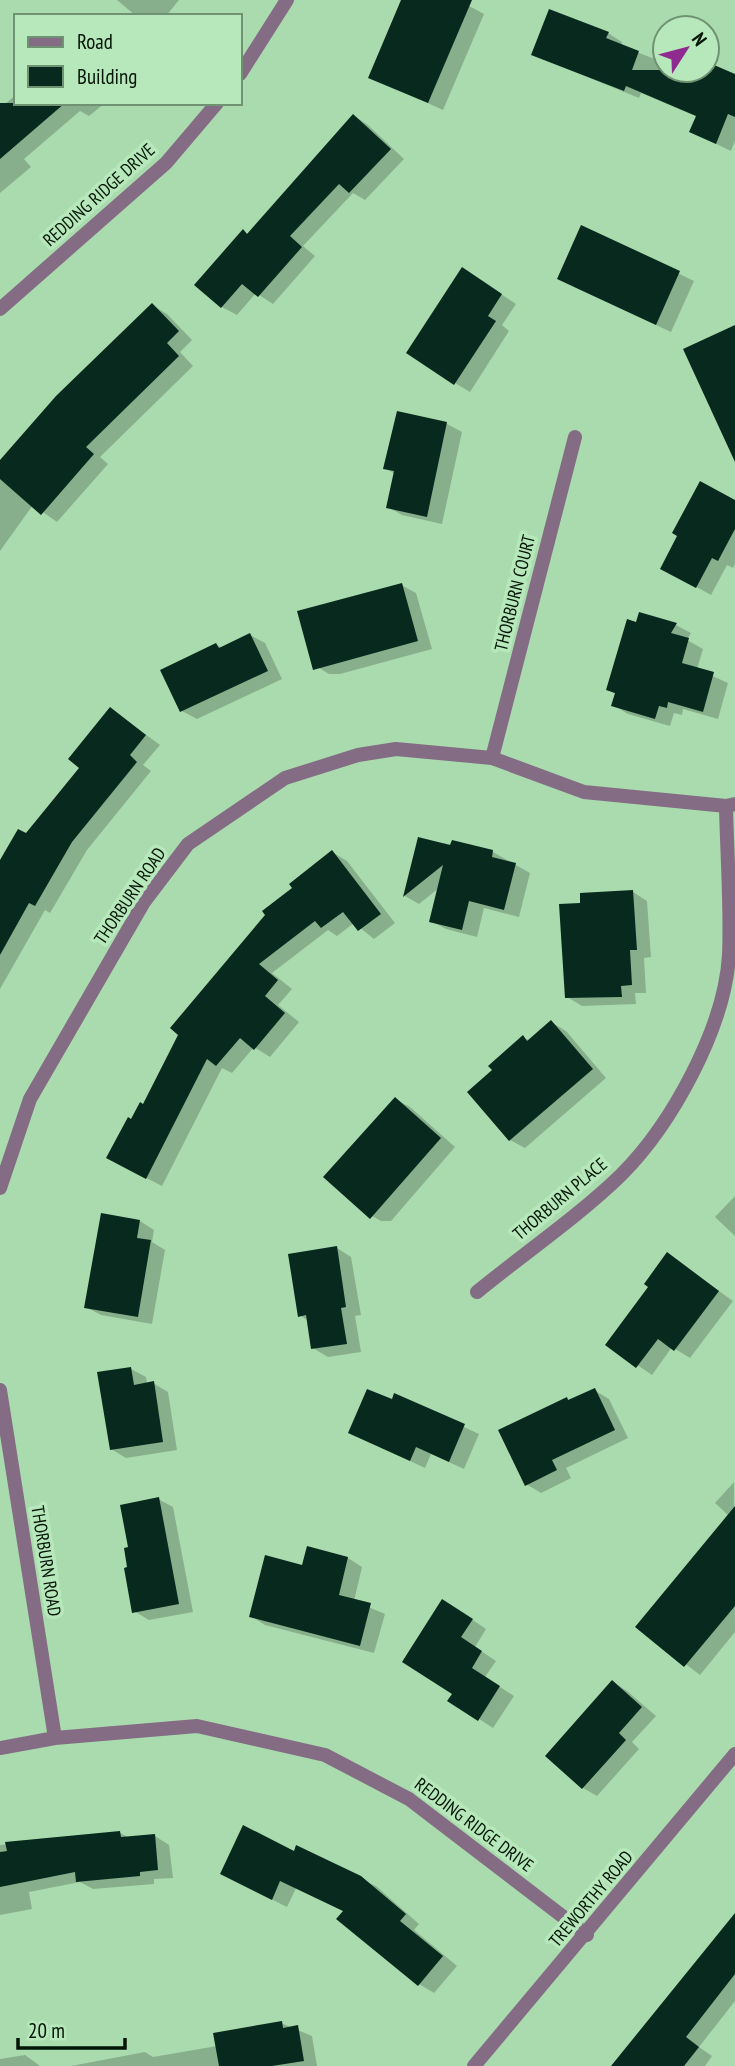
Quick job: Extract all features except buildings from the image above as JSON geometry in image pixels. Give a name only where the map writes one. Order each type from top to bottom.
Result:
[{"type":"street","points":[[242,71],[286,0]]},
{"type":"street","name":"REDDING RIDGE DRIVE","points":[[0,309],[166,163],[215,105]]},
{"type":"street","name":"THORBURN COURT","points":[[492,758],[575,437]]},
{"type":"street","name":"THORBURN ROAD","points":[[0,1188],[30,1099],[144,902],[188,844],[285,778],[358,755],[396,749],[492,758],[584,792],[730,805]]},
{"type":"street","name":"THORBURN PLACE","points":[[477,1292],[621,1174],[664,1121],[690,1076],[715,1018],[729,957],[730,805]]},
{"type":"street","name":"THORBURN ROAD","points":[[0,1390],[55,1738]]},
{"type":"street","name":"REDDING RIDGE DRIVE","points":[[0,1748],[55,1738],[197,1726],[325,1755],[409,1799],[587,1935]]},
{"type":"street","name":"TREWORTHY ROAD","points":[[474,2066],[587,1935],[735,1754]]}]
